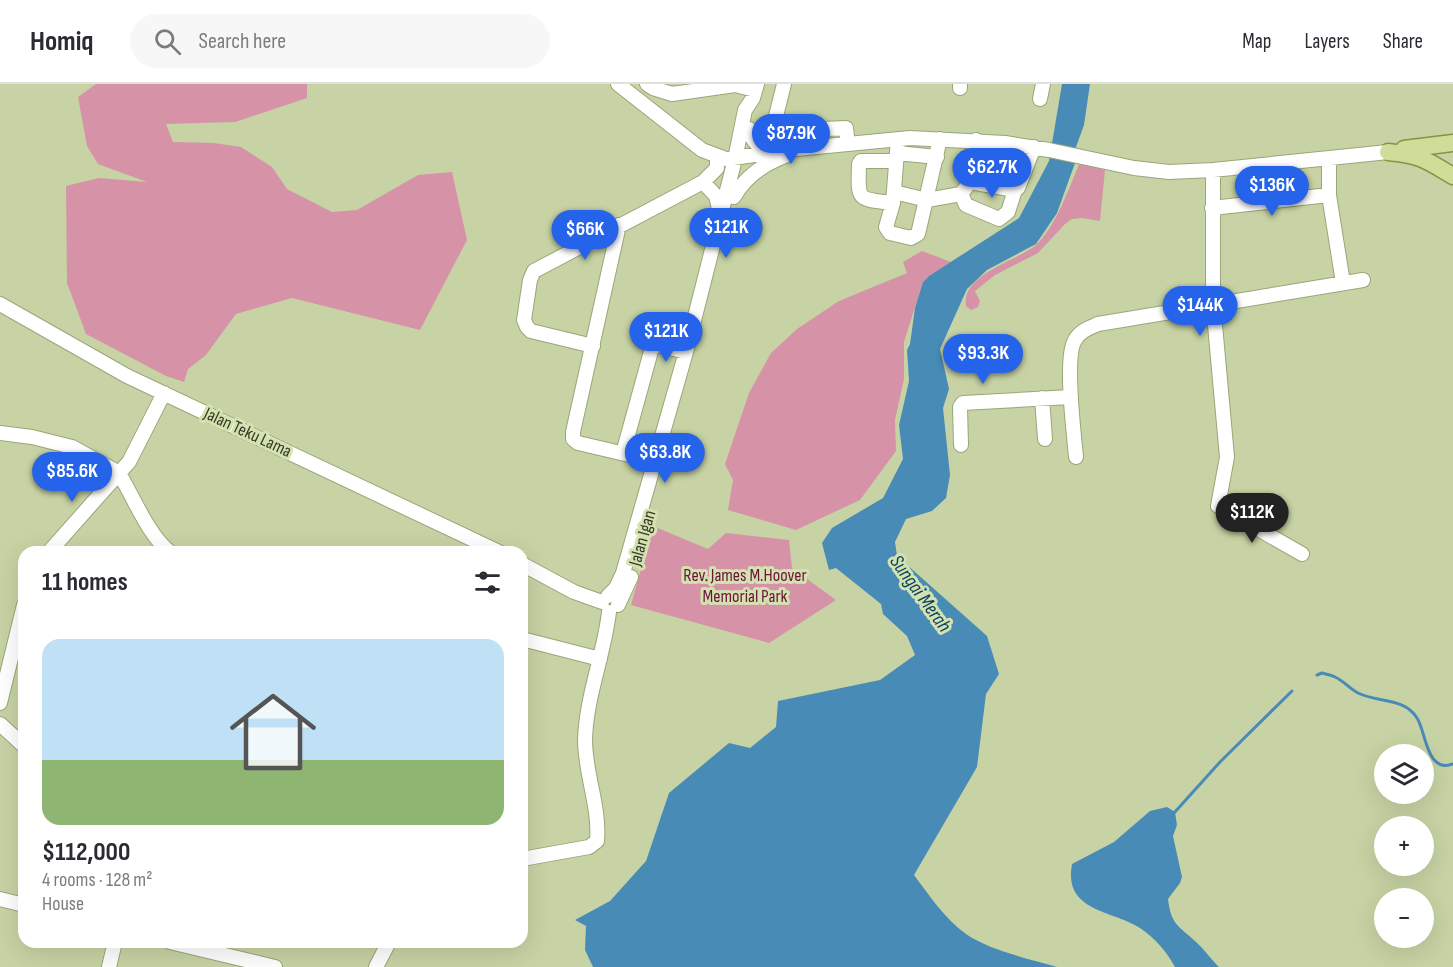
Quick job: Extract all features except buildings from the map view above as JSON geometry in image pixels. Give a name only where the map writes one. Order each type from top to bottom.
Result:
[{"type":"main road","points":[[1388,152],[1453,143]]},
{"type":"main road","points":[[1388,152],[1429,160],[1453,176]]},
{"type":"street","points":[[618,84],[702,150],[717,157],[740,158],[806,148],[897,139],[976,140],[1034,147],[1151,171],[1213,170],[1388,152]]},
{"type":"street","points":[[643,103],[650,86],[672,94],[735,84],[755,91]]},
{"type":"street","points":[[784,84],[774,124],[776,131],[846,128],[848,144]]},
{"type":"street","points":[[1040,99],[1043,84]]},
{"type":"street","points":[[593,346],[531,331],[526,327],[524,321],[530,280],[534,271],[723,173],[740,158],[749,129],[755,91]]},
{"type":"street","points":[[740,158],[745,110],[755,91]]},
{"type":"street","points":[[749,129],[759,147],[773,152]]},
{"type":"street","points":[[897,139],[893,198],[886,227],[890,233],[911,238],[918,234],[940,139]]},
{"type":"street","points":[[937,157],[896,157],[861,161],[858,189],[861,196],[865,200],[893,198],[927,200],[961,194],[970,182],[976,140]]},
{"type":"street","points":[[961,194],[966,205],[999,219],[1008,212],[1034,147]]},
{"type":"street","points":[[734,197],[737,190],[760,167],[806,148]]},
{"type":"street","points":[[703,182],[717,168],[717,157]]},
{"type":"street","name":"Jalan Igan","points":[[609,604],[631,576],[734,197],[740,158]]},
{"type":"street","name":"Jalan Igan","points":[[609,604],[623,573],[686,352],[720,217],[740,158]]},
{"type":"street","points":[[1329,158],[1329,195],[1342,283]]},
{"type":"street","points":[[1213,170],[1213,303],[1227,457],[1218,506],[1302,554]]},
{"type":"street","points":[[703,182],[716,196],[720,217]]},
{"type":"street","points":[[970,182],[1015,190]]},
{"type":"street","points":[[1212,208],[1329,195]]},
{"type":"street","points":[[619,225],[573,439],[578,443],[655,461]]},
{"type":"street","points":[[1076,457],[1071,397],[1071,347],[1081,332],[1098,324],[1213,303],[1362,280]]},
{"type":"street","name":"Jalan Teku Lama","points":[[0,304],[127,376],[488,546]]},
{"type":"street","points":[[622,453],[653,344],[686,352]]},
{"type":"street","points":[[54,546],[129,462],[164,393]]},
{"type":"street","points":[[961,444],[960,407],[963,403],[1071,397]]},
{"type":"street","points":[[1042,398],[1045,439]]},
{"type":"street","points":[[0,433],[32,437],[72,447],[120,473],[150,528],[163,546]]},
{"type":"street","points":[[470,546],[473,538]]},
{"type":"street","points":[[528,567],[574,592],[609,604],[590,702],[585,741],[597,841],[589,847],[528,858]]},
{"type":"street","points":[[528,641],[600,659]]},
{"type":"street","points":[[1,696],[18,643]]},
{"type":"street","points":[[0,724],[18,740]]},
{"type":"street","points":[[0,899],[18,904]]},
{"type":"street","points":[[109,967],[114,948]]},
{"type":"street","points":[[195,948],[275,967]]},
{"type":"street","points":[[376,967],[386,948]]},
{"type":"green space","points":[[96,84],[307,84],[307,98],[235,122],[166,124],[173,142],[214,143],[241,147],[272,167],[287,189],[332,212],[357,210],[418,175],[452,172],[467,240],[420,330],[292,298],[236,314],[206,355],[188,369],[184,382],[166,376],[86,334],[67,283],[66,186],[99,178],[147,182],[98,164],[87,146],[78,97]]},
{"type":"green space","points":[[1080,162],[1105,170],[1100,221],[1072,219],[1038,253],[995,275],[975,291],[980,301],[978,307],[971,310],[966,306],[967,295],[972,285],[992,270],[1027,251],[1043,238],[1061,206]]},
{"type":"green space","points":[[922,251],[951,262],[923,282],[904,342],[904,379],[895,420],[896,451],[860,500],[796,530],[728,510],[733,480],[725,464],[749,393],[771,353],[797,329],[839,301],[907,273],[903,262]]},
{"type":"green space","name":"Rev. James M.Hoover Memorial Park","points":[[653,526],[708,549],[726,533],[789,540],[792,568],[836,600],[769,643],[631,605]]},
{"type":"water","name":"Sungai Merah","points":[[1062,84],[1090,84],[1084,125],[1076,147],[1075,163],[1057,213],[1036,244],[987,270],[967,289],[940,349],[949,389],[943,408],[950,475],[946,498],[932,511],[906,519],[895,542],[897,556],[987,636],[999,674],[986,694],[977,767],[914,875],[944,914],[975,940],[1057,967],[593,967],[585,950],[586,926],[575,920],[610,901],[646,861],[669,793],[729,743],[750,748],[776,727],[778,701],[880,680],[915,655],[907,636],[883,614],[881,604],[836,568],[829,570],[822,543],[832,528],[883,498],[903,459],[899,425],[909,381],[907,350],[910,344],[915,308],[923,282],[1019,218],[1049,161]]},
{"type":"water","points":[[1167,807],[1175,812],[1177,825],[1173,836],[1182,877],[1168,899],[1171,914],[1176,924],[1219,967],[1175,967],[1160,946],[1140,928],[1082,901],[1075,892],[1071,880],[1072,864],[1114,842],[1150,811]]},
{"type":"waterway","points":[[1317,675],[1322,673],[1332,676],[1358,693],[1398,703],[1412,711],[1420,724],[1432,757],[1437,763],[1453,764]]},
{"type":"waterway","points":[[1174,813],[1220,762],[1292,691]]}]
